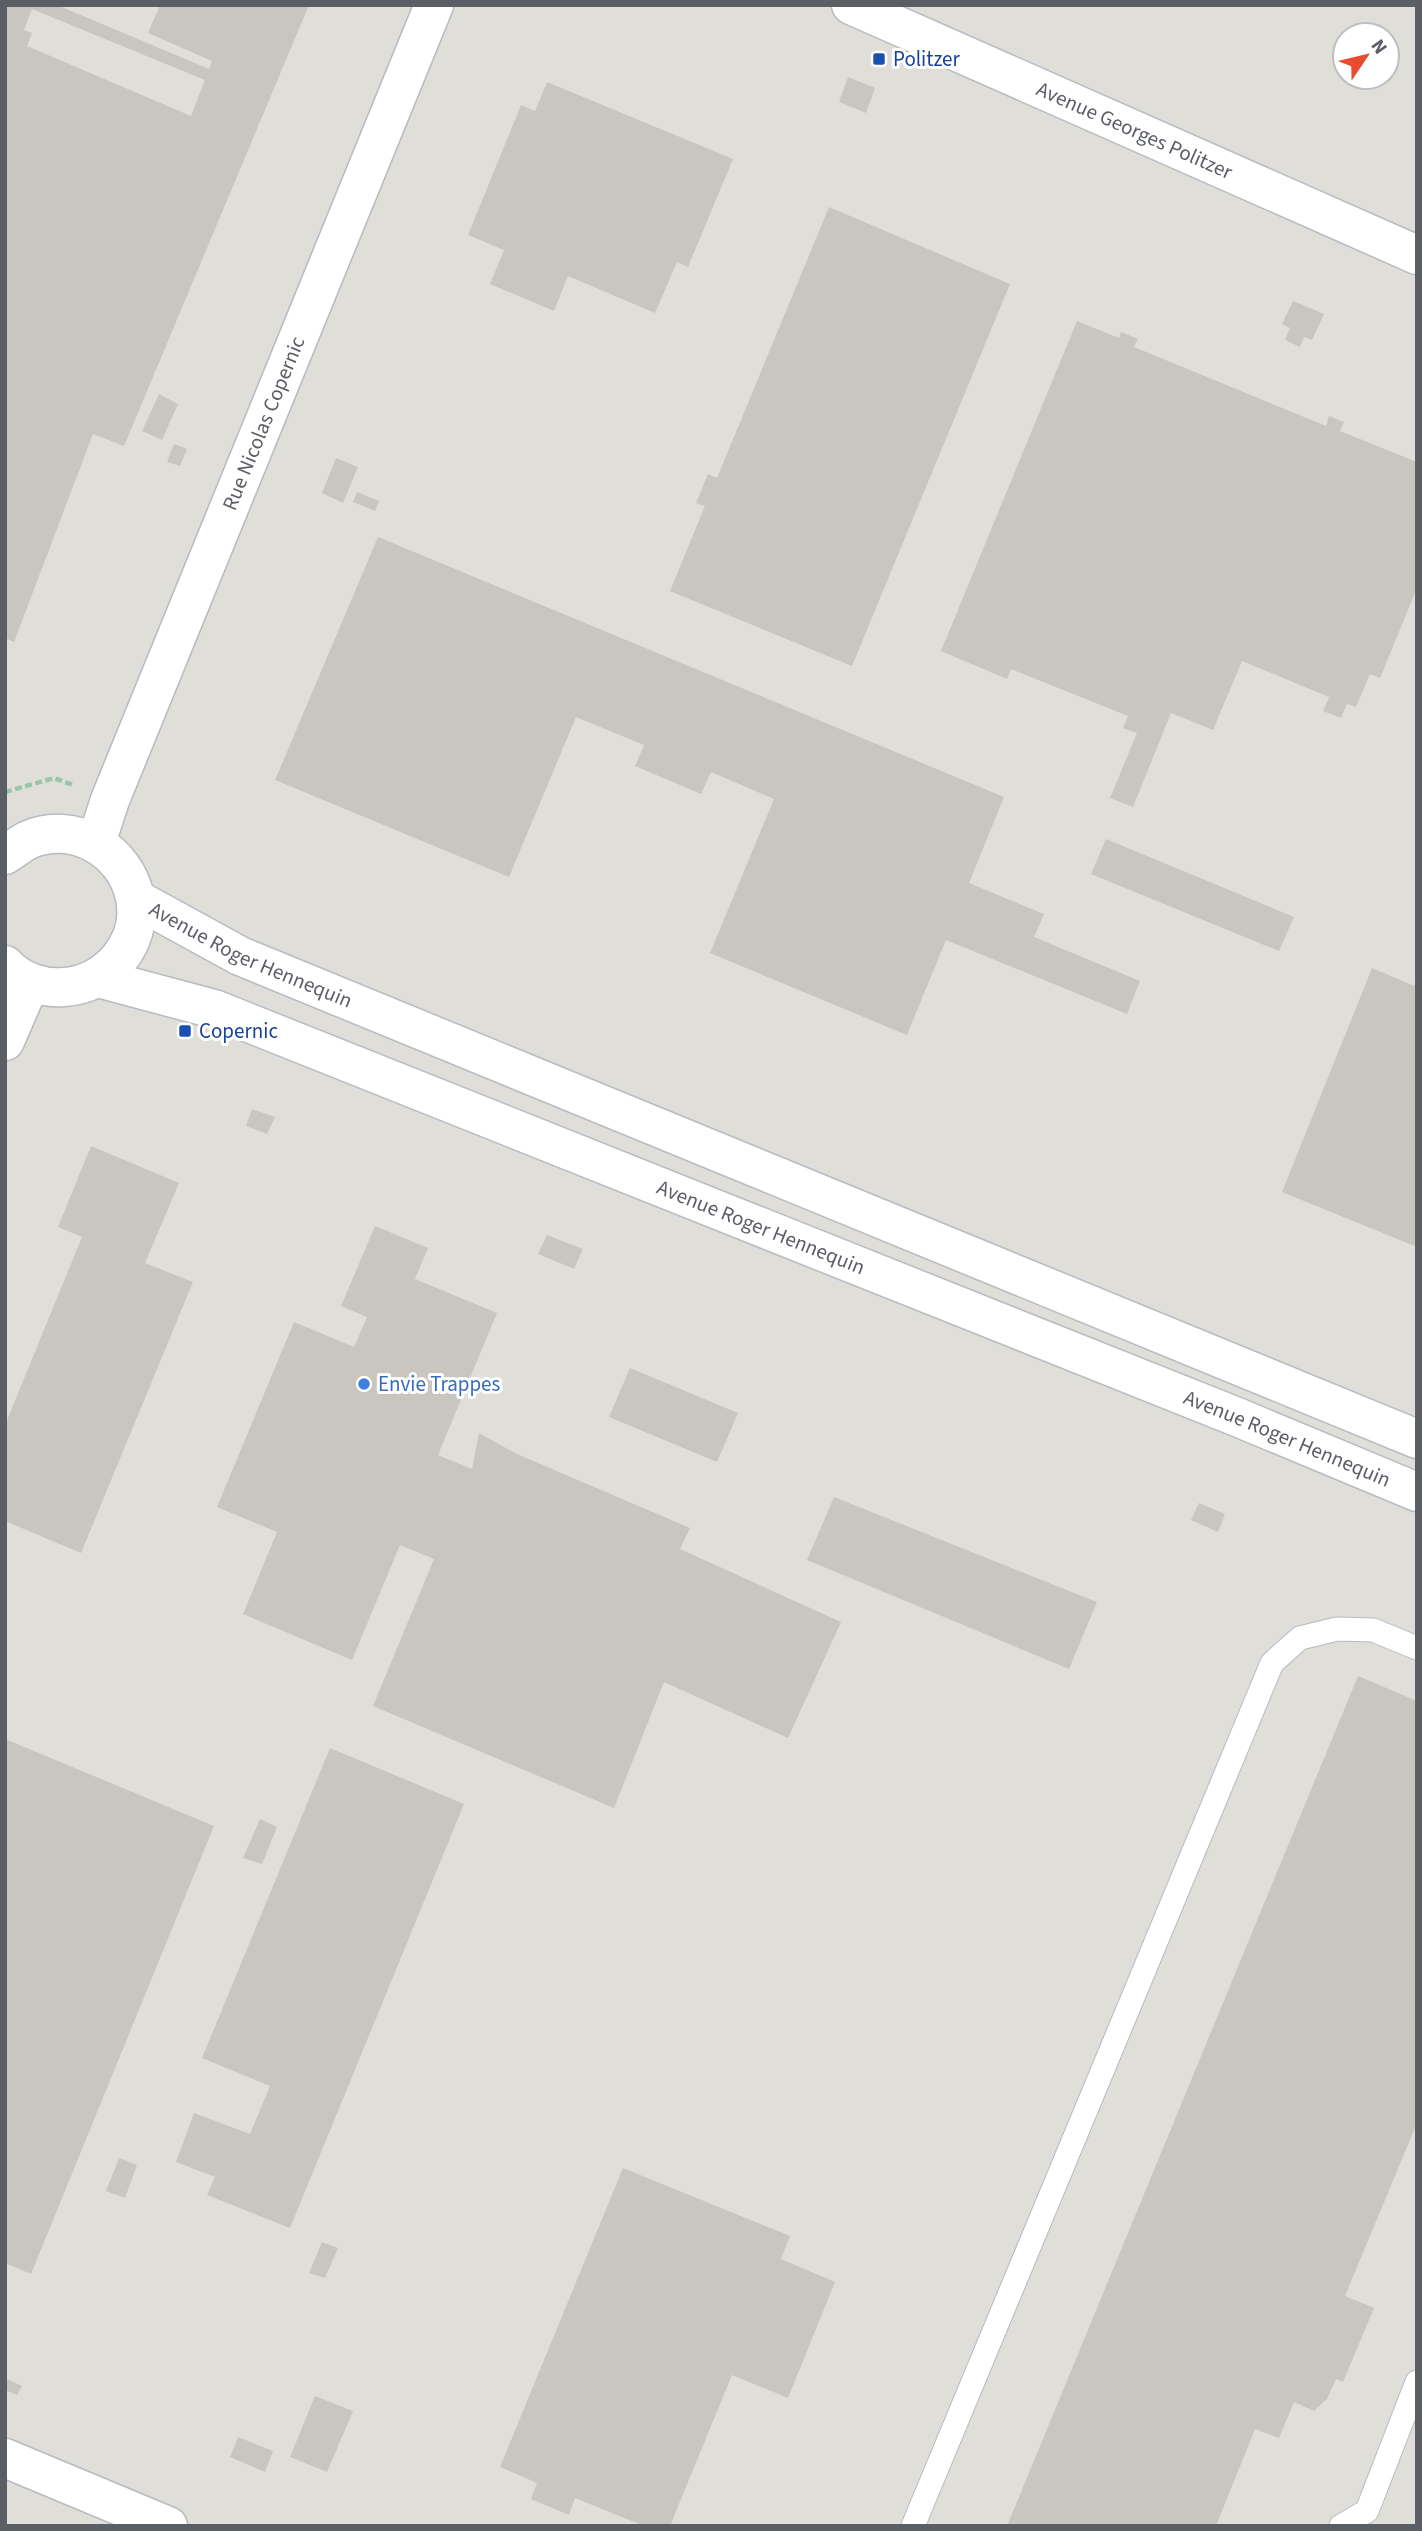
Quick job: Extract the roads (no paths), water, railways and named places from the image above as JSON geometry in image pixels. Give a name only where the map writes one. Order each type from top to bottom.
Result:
[{"type":"street","name":"Rue Nicolas Copernic","points":[[96,843],[110,800],[434,5]]},
{"type":"street","name":"Avenue Georges Politzer","points":[[851,5],[1417,255]]},
{"type":"street","name":"Avenue Roger Hennequin","points":[[12,844],[50,834],[73,835],[96,843],[115,857],[128,876],[136,899],[136,922],[129,944],[116,964],[98,978],[76,987],[53,988],[17,974]]},
{"type":"street","name":"Avenue Roger Hennequin","points":[[136,899],[240,956],[1417,1439]]},
{"type":"street","points":[[5,1041],[17,974]]},
{"type":"street","name":"Avenue Roger Hennequin","points":[[98,978],[214,1009],[1237,1416],[1417,1492]]},
{"type":"street","points":[[5,2458],[168,2526]]},
{"type":"lane","points":[[913,2526],[1272,1663],[1300,1638],[1337,1629],[1373,1630],[1417,1648]]},
{"type":"lane","points":[[1341,2526],[1367,2511],[1417,2382]]},
{"type":"place","name":"Politzer","points":[[879,59]]},
{"type":"place","name":"Copernic","points":[[185,1031]]},
{"type":"place","name":"Envie Trappes","points":[[364,1384]]}]
